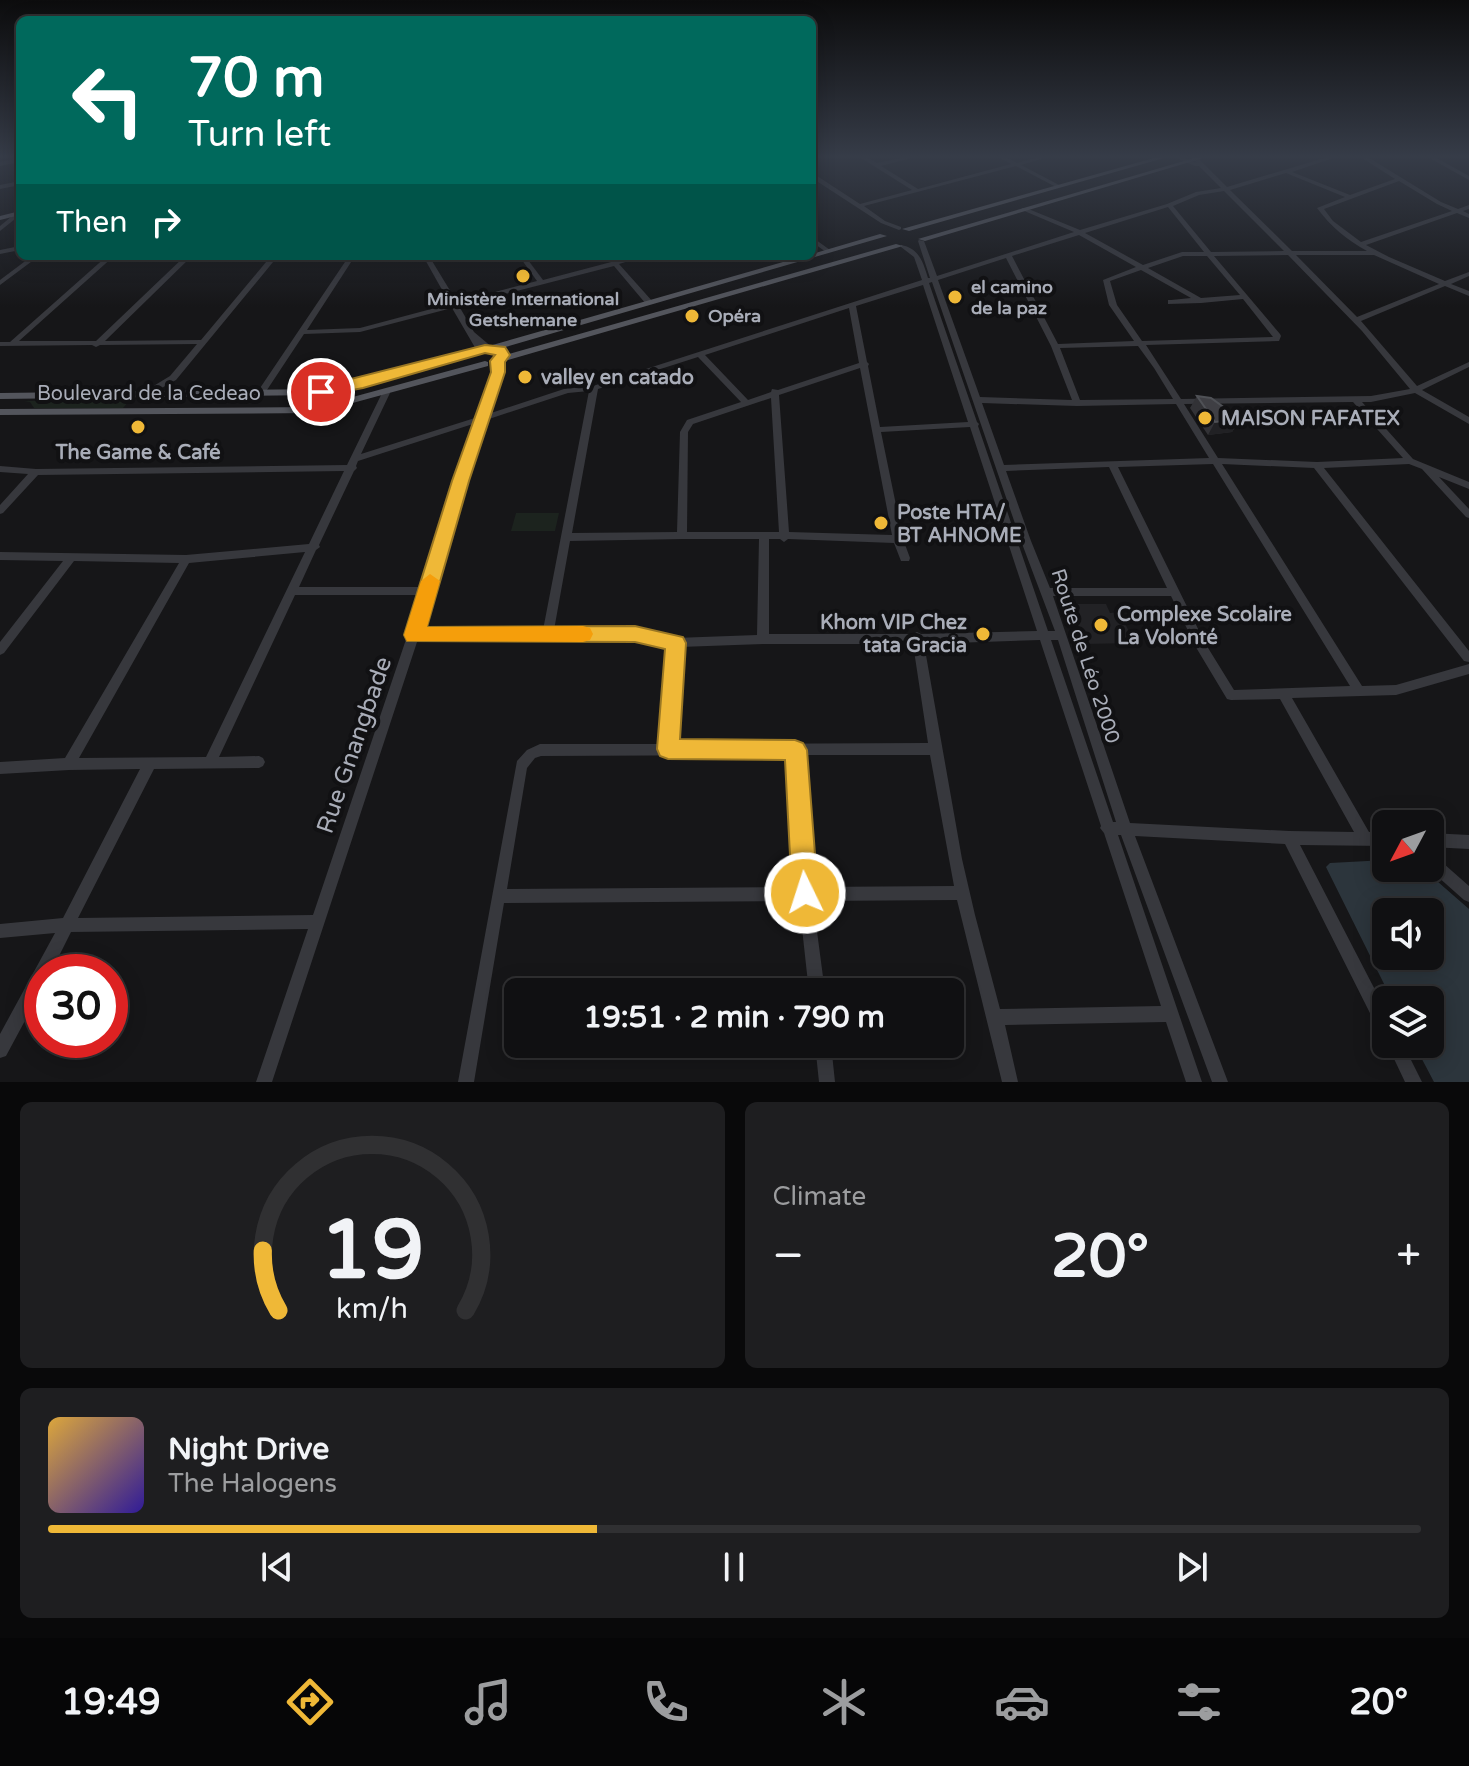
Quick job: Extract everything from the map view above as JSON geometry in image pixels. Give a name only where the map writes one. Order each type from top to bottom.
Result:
[{"type":"main road","points":[[903,228],[982,206]]},
{"type":"main road","points":[[497,365],[1033,206]]},
{"type":"main road","points":[[903,228],[916,232],[922,240]]},
{"type":"main road","name":"Boulevard de la Cedeao","points":[[816,254],[903,228]]},
{"type":"main road","points":[[884,234],[887,242],[901,246]]},
{"type":"main road","name":"Boulevard de la Cedeao","points":[[0,396],[260,394],[334,390],[796,260]]},
{"type":"main road","points":[[485,364],[475,359],[485,350],[502,352],[497,365]]},
{"type":"main road","name":"Boulevard de la Cedeao","points":[[0,412],[305,411],[342,405],[485,364],[497,365]]},
{"type":"main road","points":[[128,412],[146,393]]},
{"type":"main road","points":[[156,412],[175,393]]},
{"type":"street","points":[[850,206],[884,234]]},
{"type":"street","points":[[859,206],[903,228]]},
{"type":"street","points":[[0,469],[36,472],[354,463],[567,391],[594,388],[1165,206]]},
{"type":"street","points":[[1055,346],[1276,339],[1277,336],[1246,297],[1170,206]]},
{"type":"street","points":[[1242,206],[1356,320],[1416,390],[1469,421]]},
{"type":"street","points":[[1324,206],[1320,208],[1333,225],[1374,253],[1469,294]]},
{"type":"street","points":[[1447,206],[1469,216]]},
{"type":"street","points":[[1362,244],[1469,207]]},
{"type":"street","points":[[1024,209],[1082,234],[1201,301]]},
{"type":"street","points":[[0,229],[16,212]]},
{"type":"street","name":"Route de Léo 2000","points":[[922,240],[930,280],[975,424],[1194,1082]]},
{"type":"street","points":[[816,242],[828,251]]},
{"type":"street","name":"Route de Léo 2000","points":[[901,246],[917,256],[930,280],[979,400],[1062,635],[1125,828],[1220,1082]]},
{"type":"street","points":[[1358,689],[1130,332],[1106,280],[1182,254],[1374,253]]},
{"type":"street","points":[[1008,255],[1055,346],[1077,403]]},
{"type":"street","points":[[0,283],[31,260]]},
{"type":"street","points":[[12,344],[106,260]]},
{"type":"street","points":[[96,345],[185,260]]},
{"type":"street","points":[[146,393],[173,378],[272,260]]},
{"type":"street","points":[[260,394],[349,260]]},
{"type":"street","points":[[428,260],[472,334],[473,341],[485,350]]},
{"type":"street","points":[[525,260],[541,282]]},
{"type":"street","points":[[304,332],[354,331],[627,260]]},
{"type":"street","points":[[615,263],[649,302]]},
{"type":"street","points":[[1356,320],[1469,274]]},
{"type":"street","points":[[1171,302],[1246,297]]},
{"type":"street","points":[[852,305],[898,539],[905,558]]},
{"type":"street","points":[[0,344],[200,342]]},
{"type":"street","points":[[700,354],[744,401]]},
{"type":"street","points":[[682,536],[685,429],[695,418],[865,364]]},
{"type":"street","points":[[979,400],[1077,403],[1355,399],[1416,390],[1469,364]]},
{"type":"street","name":"Rue Gnangbade","points":[[264,1082],[414,635],[497,365]]},
{"type":"street","points":[[173,378],[175,393]]},
{"type":"street","points":[[548,634],[594,388]]},
{"type":"street","points":[[775,391],[784,538]]},
{"type":"street","points":[[210,762],[386,393]]},
{"type":"street","points":[[1355,399],[1410,461]]},
{"type":"street","points":[[877,430],[975,424]]},
{"type":"street","points":[[1001,468],[1213,461],[1317,465],[1410,461],[1469,486]]},
{"type":"street","points":[[1317,465],[1469,658]]},
{"type":"street","points":[[1113,466],[1174,592],[1228,692],[1235,697],[1358,689],[1396,690],[1469,669]]},
{"type":"street","points":[[1425,467],[1469,515]]},
{"type":"street","points":[[0,511],[36,472]]},
{"type":"street","points":[[566,537],[764,535],[784,538],[898,539]]},
{"type":"street","points":[[763,639],[764,535]]},
{"type":"street","points":[[0,556],[186,559],[315,547]]},
{"type":"street","points":[[0,650],[72,556]]},
{"type":"street","points":[[69,764],[186,559]]},
{"type":"street","points":[[293,591],[427,591]]},
{"type":"street","points":[[1047,592],[1174,592]]},
{"type":"street","points":[[414,635],[635,634],[675,643],[1062,635]]},
{"type":"street","points":[[917,637],[934,749],[962,893],[997,1017],[1010,1082]]},
{"type":"street","points":[[668,749],[675,643]]},
{"type":"street","points":[[1284,695],[1365,838]]},
{"type":"street","points":[[466,1082],[521,765],[531,754],[540,750],[934,749]]},
{"type":"street","points":[[795,750],[805,893],[815,978]]},
{"type":"street","points":[[0,768],[69,764],[259,762]]},
{"type":"street","points":[[53,954],[150,763]]},
{"type":"street","points":[[1107,828],[1289,838],[1372,838]]},
{"type":"street","points":[[1289,838],[1372,1000]]},
{"type":"street","points":[[1444,841],[1469,842]]},
{"type":"street","points":[[1444,873],[1469,895]]},
{"type":"street","points":[[500,896],[962,893]]},
{"type":"street","points":[[0,931],[69,925],[318,922]]},
{"type":"street","points":[[0,1050],[24,1007]]},
{"type":"street","points":[[997,1017],[1170,1014]]},
{"type":"street","points":[[824,1058],[827,1082]]},
{"type":"street","points":[[1402,1058],[1414,1082]]},
{"type":"shaded area","points":[[131,399],[123,408],[34,408],[30,402],[24,401]]},
{"type":"shaded area","points":[[516,513],[559,513],[555,531],[511,531]]},
{"type":"shaded area","name":"Complexe Scolaire La Volonté","points":[[1070,604],[1106,604],[1110,613],[1120,612],[1134,643],[1084,644]]},
{"type":"shaded area","points":[[1372,861],[1372,882],[1438,882],[1469,909],[1469,1082],[1434,1082],[1421,1058],[1444,1058],[1444,986],[1385,986],[1377,970],[1444,970],[1444,898],[1372,898],[1372,960],[1326,867],[1330,863]]},
{"type":"building","points":[[1197,396],[1211,398],[1240,419],[1215,422]]},
{"type":"slow traffic","points":[[430,581],[414,635],[583,634]]},
{"type":"place","name":"Ministère International Getshemane","points":[[523,276]]},
{"type":"place","name":"el camino de la paz","points":[[955,297]]},
{"type":"place","name":"Opéra","points":[[692,316]]},
{"type":"place","name":"valley en catado","points":[[525,377]]},
{"type":"place","name":"MAISON FAFATEX","points":[[1205,418]]},
{"type":"place","name":"The Game & Café","points":[[138,427]]},
{"type":"place","name":"Poste HTA/ BT AHNOME","points":[[881,523]]},
{"type":"place","name":"Complexe Scolaire La Volonté","points":[[1101,625]]},
{"type":"place","name":"Khom VIP Chez tata Gracia","points":[[983,634]]},
{"type":"route","points":[[321,392],[358,385],[485,349],[502,352],[414,635],[635,634],[675,643],[668,749],[795,750],[805,893]]}]
